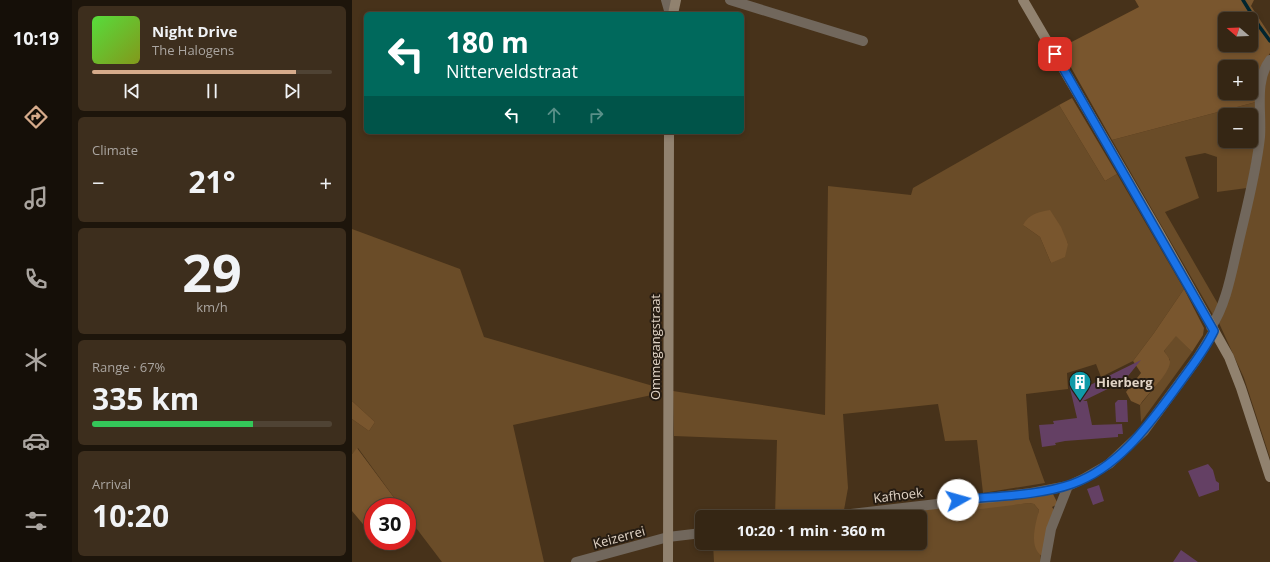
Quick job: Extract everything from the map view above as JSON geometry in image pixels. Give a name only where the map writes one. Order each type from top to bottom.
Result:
[{"type":"main road","points":[[673,12],[676,0]]},
{"type":"main road","points":[[1023,0],[1154,224],[1229,357],[1241,388],[1270,477]]},
{"type":"main road","name":"Ommegangstraat","points":[[668,134],[668,562]]},
{"type":"street","points":[[666,0],[671,12]]},
{"type":"street","points":[[730,0],[863,40]]},
{"type":"street","name":"Kafhoek","points":[[883,510],[1068,486],[1109,464],[1144,431],[1197,359],[1212,329],[1221,304],[1230,277],[1254,176],[1260,135],[1260,89],[1262,77],[1270,60]]},
{"type":"street","points":[[1045,562],[1051,529],[1068,486]]},
{"type":"street","points":[[668,537],[695,534]]},
{"type":"street","name":"Keizerrei","points":[[576,562],[668,537]]},
{"type":"shaded area","points":[[1135,0],[1254,0],[1251,6],[1255,12],[1218,12],[1218,52],[1258,52],[1258,17],[1270,35],[1270,53],[1258,74],[1258,60],[1218,60],[1218,100],[1256,100],[1256,102],[1233,108],[1218,108],[1218,112],[1112,140],[1060,48],[1139,7]]},
{"type":"shaded area","points":[[1270,67],[1270,458],[1244,378],[1219,323],[1251,204],[1265,80]]},
{"type":"shaded area","points":[[1072,98],[1117,174],[1105,181],[1059,105]]},
{"type":"shaded area","points":[[1256,102],[1256,108],[1233,108]]},
{"type":"shaded area","points":[[1059,105],[1105,181],[1117,174],[1184,289],[1133,361],[1101,377],[1096,364],[1067,373],[1068,389],[1026,394],[1029,439],[1045,483],[983,493],[977,440],[945,441],[938,404],[843,414],[848,488],[844,510],[775,510],[777,440],[674,436],[673,391],[825,415],[828,186],[911,195],[913,188]],"holes":[[[1023,225],[1068,243],[1051,263],[1040,237]]]},
{"type":"shaded area","points":[[1218,112],[1218,148],[1254,148],[1247,188],[1217,192],[1217,157],[1205,153],[1185,157],[1199,198],[1165,212],[1218,304],[1213,315],[1112,140]]},
{"type":"shaded area","points":[[1050,210],[1061,227],[1068,244],[1065,257],[1051,263],[1040,237],[1023,225],[1028,218],[1034,214]]},
{"type":"shaded area","points":[[352,229],[460,269],[484,337],[660,388],[661,393],[513,425],[544,562],[442,562],[416,528],[416,498],[394,498],[358,448],[352,454],[352,419],[369,431],[375,422],[352,401]]},
{"type":"shaded area","points":[[1184,289],[1204,328],[1203,335],[1192,352],[1176,336],[1164,351],[1170,362],[1166,373],[1140,405],[1131,401],[1126,392],[1141,373],[1133,361]]},
{"type":"shaded area","points":[[1176,335],[1192,352],[1141,422],[1140,405],[1158,383],[1170,360],[1164,351]]},
{"type":"shaded area","points":[[352,401],[375,422],[369,431],[352,419]]},
{"type":"shaded area","points":[[357,448],[394,498],[364,498],[364,525],[352,511],[352,454]]},
{"type":"shaded area","points":[[1053,494],[1058,504],[1052,507],[1054,510],[1042,556],[1035,547],[1034,541],[1039,510],[1034,504],[1029,503],[981,509],[963,508],[962,504]]},
{"type":"shaded area","points":[[1029,503],[1034,504],[1039,510],[1038,516],[1041,562],[714,562],[713,550],[927,550],[927,510],[919,510],[962,504],[1012,505]]},
{"type":"building","name":"Hierberg","points":[[1141,360],[1124,381],[1083,401],[1087,401],[1092,425],[1122,424],[1123,434],[1118,434],[1118,437],[1065,441],[1055,443],[1056,445],[1042,447],[1039,425],[1054,424],[1053,421],[1077,418],[1069,384],[1083,380],[1084,388]]},
{"type":"building","points":[[1118,400],[1127,400],[1128,422],[1116,422],[1115,403]]},
{"type":"building","points":[[1208,464],[1213,470],[1216,481],[1219,483],[1219,490],[1199,497],[1188,471]]},
{"type":"building","points":[[1099,485],[1104,501],[1093,505],[1087,489]]},
{"type":"building","points":[[1181,550],[1198,562],[1173,562]]},
{"type":"waterway","points":[[1243,0],[1270,41]]},
{"type":"place","name":"Hierberg","points":[[1080,402]]},
{"type":"route","points":[[958,500],[1031,492],[1068,486],[1109,464],[1144,431],[1197,359],[1214,331],[1158,231],[1055,54]]}]
